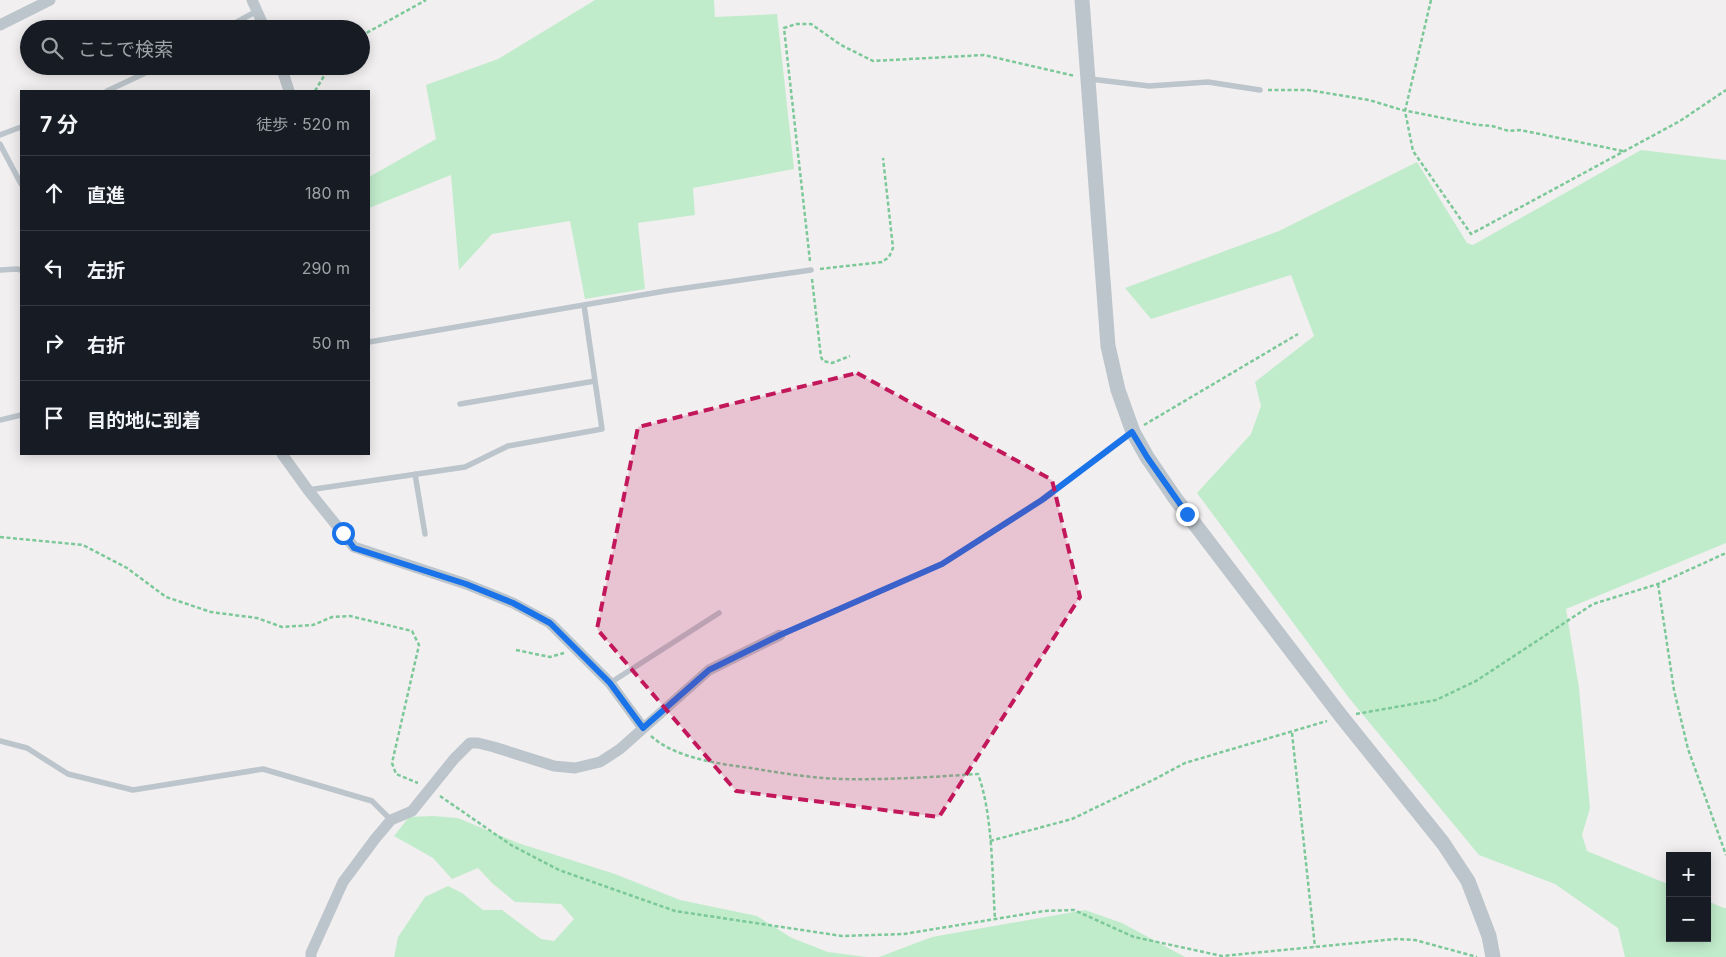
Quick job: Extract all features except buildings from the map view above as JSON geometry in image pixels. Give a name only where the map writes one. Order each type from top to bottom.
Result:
[{"type":"street","points":[[0,26],[50,0]]},
{"type":"street","points":[[1082,0],[1108,346],[1118,390],[1132,432],[1175,498],[1341,716],[1443,843],[1468,881],[1489,936],[1493,957]]},
{"type":"street","points":[[255,5],[261,20]]},
{"type":"street","points":[[284,75],[289,90]]},
{"type":"street","points":[[283,455],[354,548],[466,584],[513,603],[550,623],[610,683],[643,728]]},
{"type":"street","points":[[311,957],[311,953],[343,882],[391,820],[412,811],[454,759],[470,743],[494,747],[554,766],[575,768],[600,762],[620,749],[709,670],[780,635]]},
{"type":"lane","points":[[236,20],[255,5]]},
{"type":"lane","points":[[108,90],[141,75]]},
{"type":"lane","points":[[1088,78],[1149,86],[1208,82],[1260,90]]},
{"type":"lane","points":[[0,135],[20,127]]},
{"type":"lane","points":[[0,144],[20,182]]},
{"type":"lane","points":[[0,270],[20,270]]},
{"type":"lane","points":[[370,342],[665,291],[811,270]]},
{"type":"lane","points":[[308,490],[465,467],[508,446],[602,429],[584,305]]},
{"type":"lane","points":[[460,404],[595,381]]},
{"type":"lane","points":[[0,420],[20,415]]},
{"type":"lane","points":[[780,635],[942,564],[1042,500],[1132,432]]},
{"type":"lane","points":[[416,474],[425,534]]},
{"type":"lane","points":[[610,683],[718,613]]},
{"type":"lane","points":[[0,741],[27,748],[68,774],[133,790],[263,769],[372,801],[391,820]]},
{"type":"path","points":[[370,31],[426,0]]},
{"type":"path","points":[[1431,0],[1405,111],[1413,151],[1471,234],[1680,121],[1726,90]]},
{"type":"path","points":[[850,356],[832,363],[823,361],[821,357],[784,28],[796,24],[811,24],[841,46],[873,61],[984,55],[1088,78]]},
{"type":"path","points":[[316,90],[325,75]]},
{"type":"path","points":[[1260,90],[1308,90],[1369,100],[1405,111],[1492,126],[1509,131],[1520,130],[1625,152]]},
{"type":"path","points":[[811,270],[882,262],[889,257],[893,248],[883,158]]},
{"type":"path","points":[[1132,432],[1298,334]]},
{"type":"path","points":[[0,537],[83,545],[127,568],[166,598],[211,612],[257,618],[282,627],[313,625],[332,617],[350,616],[412,631],[419,645],[392,763],[396,774],[431,789],[511,845],[559,870],[676,911],[842,936],[904,934],[1044,911],[1074,910],[1134,937],[1222,956],[1396,939],[1415,940],[1477,957]]},
{"type":"path","points":[[990,842],[1072,818],[1186,763],[1341,716],[1436,700],[1476,681],[1593,604],[1658,584],[1726,553]]},
{"type":"path","points":[[1658,584],[1674,690],[1688,749],[1726,855]]},
{"type":"path","points":[[516,650],[550,657],[567,652],[574,646]]},
{"type":"path","points":[[643,728],[658,742],[674,750],[719,764],[762,770],[840,779],[925,778],[978,774],[983,788],[990,842],[996,919]]},
{"type":"path","points":[[1292,732],[1316,947]]},
{"type":"highlighted area","points":[[857,373],[1052,480],[1080,597],[939,817],[736,791],[597,629],[638,427]]},
{"type":"green space","points":[[595,0],[714,0],[715,17],[777,14],[794,169],[693,188],[695,215],[638,223],[645,289],[585,299],[570,221],[492,234],[459,270],[451,175],[370,208],[370,176],[436,139],[426,85],[498,59]]},
{"type":"green space","points":[[1641,150],[1726,160],[1726,543],[1566,609],[1579,688],[1590,808],[1582,835],[1587,851],[1666,883],[1666,942],[1711,942],[1711,903],[1726,908],[1726,957],[1625,957],[1618,928],[1555,884],[1479,855],[1349,698],[1197,493],[1251,434],[1261,406],[1255,382],[1314,336],[1291,275],[1151,319],[1125,288],[1279,231],[1417,162],[1467,243],[1473,245]]},
{"type":"green space","points":[[409,817],[458,818],[518,843],[615,874],[680,900],[757,916],[792,938],[828,952],[867,957],[394,957],[398,937],[425,897],[448,886],[462,893],[483,910],[502,910],[541,939],[554,941],[574,919],[561,904],[515,902],[492,883],[478,868],[452,879],[433,858],[394,836]]},
{"type":"green space","points":[[1085,910],[1122,923],[1185,957],[879,957],[932,937]]},
{"type":"route","points":[[343,533],[354,548],[466,584],[513,603],[550,623],[610,683],[643,728],[709,670],[780,635],[942,564],[1042,500],[1132,432],[1187,514]]}]
